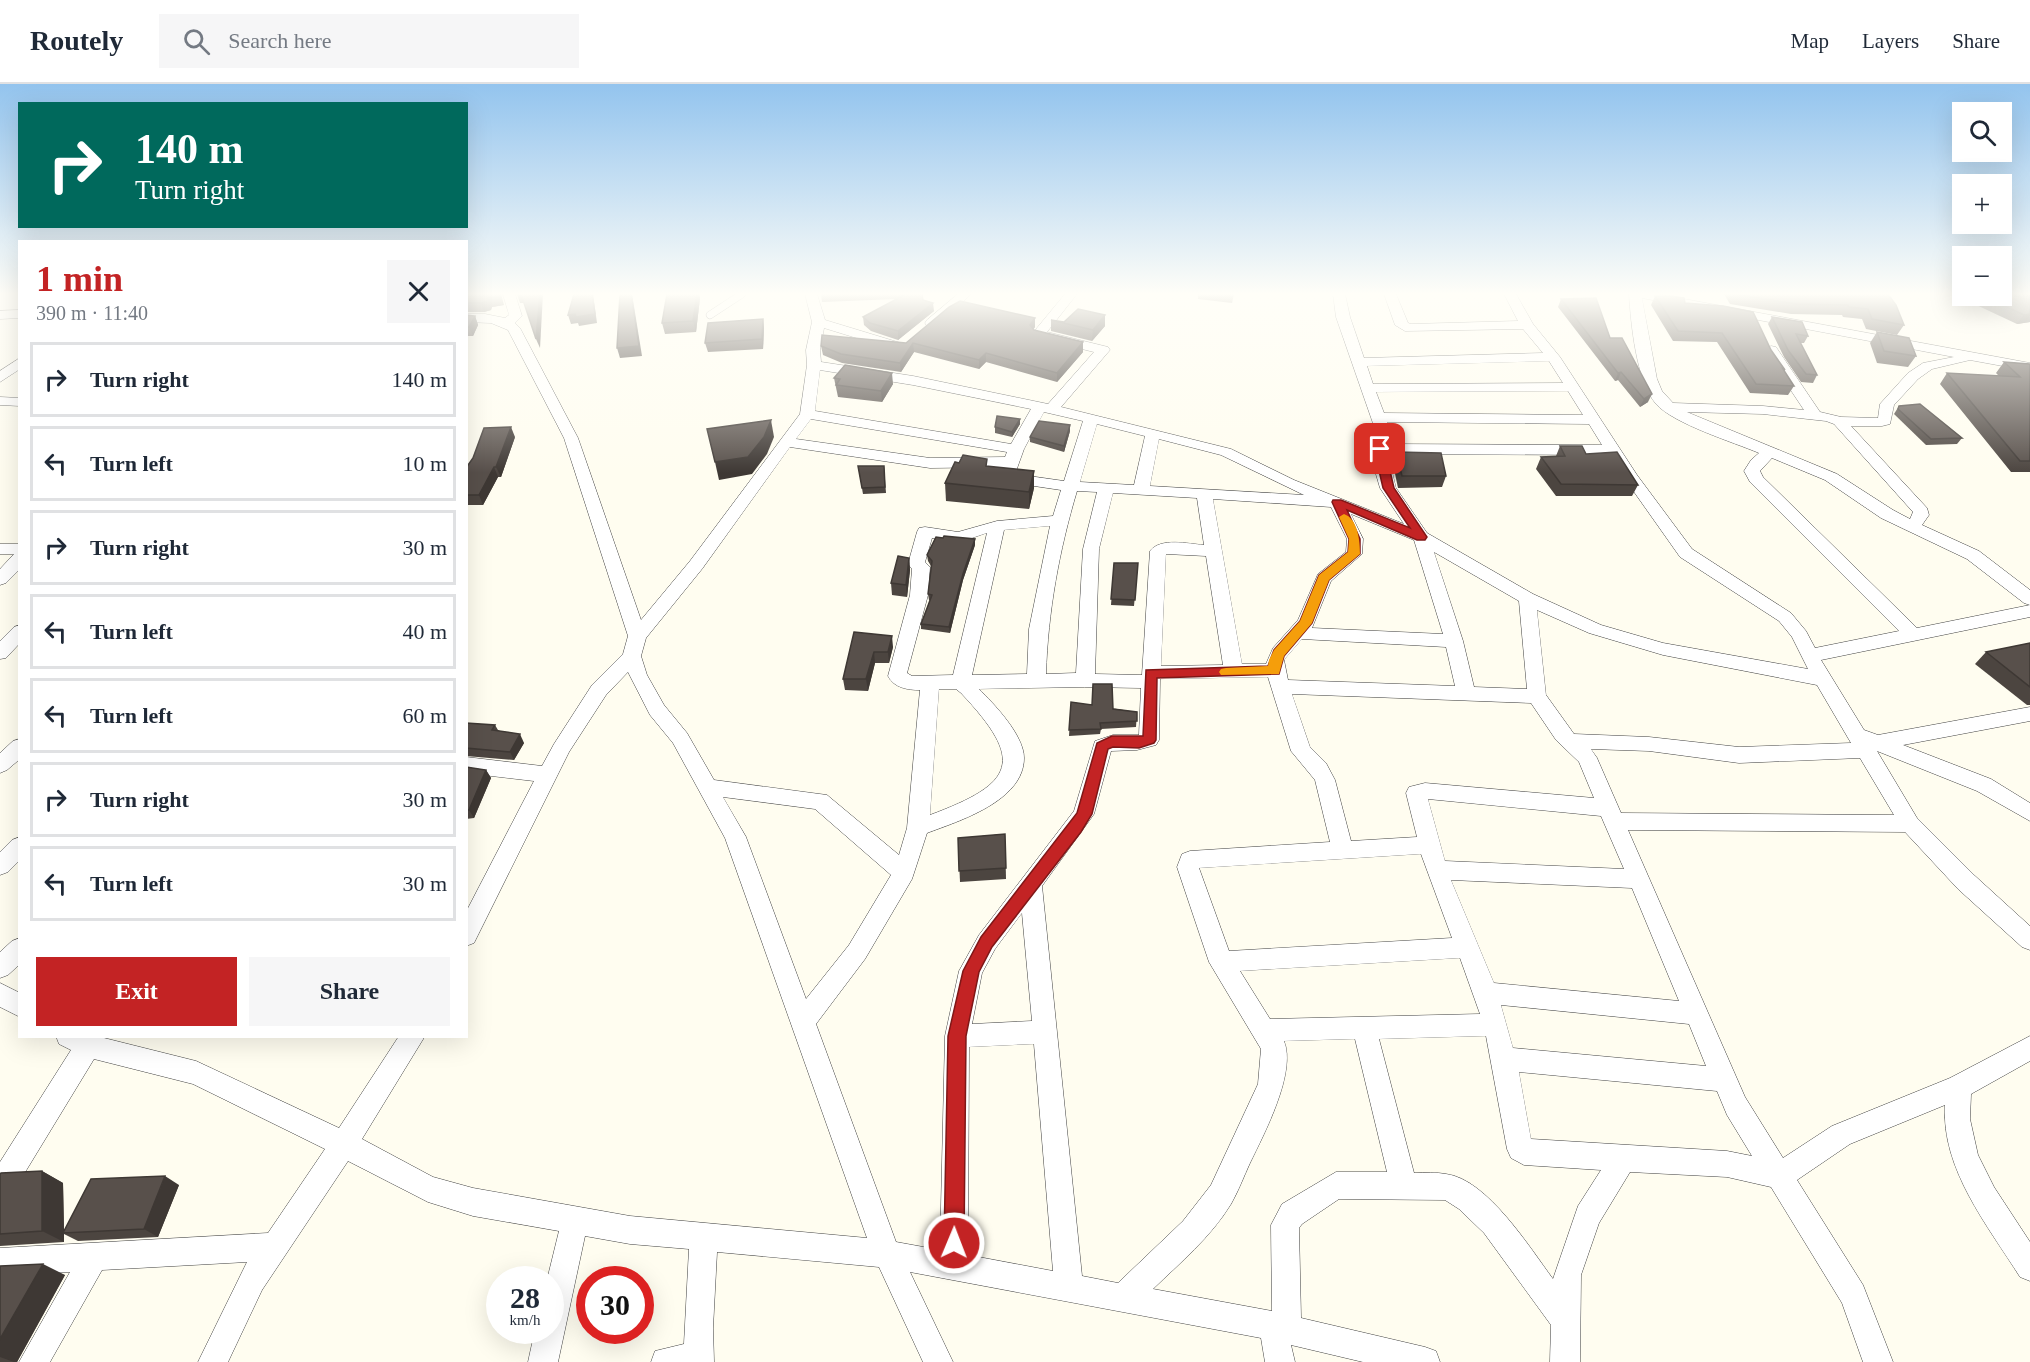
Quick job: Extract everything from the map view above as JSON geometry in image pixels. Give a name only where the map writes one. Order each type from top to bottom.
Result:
[{"type":"street","points":[[527,354],[571,438],[634,646],[638,675],[657,710],[680,738],[735,837],[887,1254],[938,1362]]},
{"type":"street","points":[[468,932],[561,749],[598,690],[696,565],[807,414],[814,365],[813,354]]},
{"type":"street","points":[[1099,354],[1046,407],[1013,455],[1008,477],[1070,486],[1337,502]]},
{"type":"street","points":[[1356,354],[1382,429],[1380,449],[1389,488],[1421,537],[1454,640],[1466,694]]},
{"type":"street","points":[[1549,354],[1629,477],[1686,553],[1785,617],[1800,635],[1823,679],[1866,743],[1910,824],[1966,882],[2030,939]]},
{"type":"street","points":[[1646,354],[1652,385],[1668,407],[1688,418],[1831,477],[1872,505],[1972,555],[2029,610]]},
{"type":"street","points":[[1773,354],[1815,415]]},
{"type":"street","points":[[1957,354],[2030,367]]},
{"type":"street","points":[[1359,362],[1552,357]]},
{"type":"street","points":[[1668,407],[1763,410],[1815,415],[1839,422],[1884,421],[1887,404],[1913,376],[1928,366],[1974,357]]},
{"type":"street","points":[[0,378],[18,364]]},
{"type":"street","points":[[814,365],[927,381],[1046,407],[1226,452],[1288,483],[1421,537],[1527,598],[1595,629],[1663,649],[1823,679]]},
{"type":"street","points":[[1369,388],[1572,387]]},
{"type":"street","points":[[0,401],[18,402]]},
{"type":"street","points":[[807,414],[1013,455]]},
{"type":"street","points":[[1378,417],[1593,420]]},
{"type":"street","points":[[1036,681],[1038,629],[1060,520],[1091,419]]},
{"type":"street","points":[[1839,422],[1921,512],[1913,526]]},
{"type":"street","points":[[1141,490],[1153,433]]},
{"type":"street","points":[[788,442],[930,463],[1013,455]]},
{"type":"street","points":[[1380,449],[1613,450]]},
{"type":"street","points":[[1770,452],[1756,464],[1752,471],[1756,479],[1914,635]]},
{"type":"street","points":[[1085,680],[1091,549],[1106,488]]},
{"type":"street","points":[[1204,494],[1234,672]]},
{"type":"street","points":[[1337,502],[1354,539],[1354,554],[1324,578],[1306,623],[1275,660],[1278,679],[1301,751],[1319,769],[1325,780],[1342,849]]},
{"type":"street","points":[[1060,520],[997,526],[960,537],[926,532],[916,564],[921,567],[919,595],[897,676],[909,683],[1085,680],[1234,672],[1278,679],[1466,694],[1538,696]]},
{"type":"street","points":[[960,682],[997,526]]},
{"type":"street","points":[[954,1266],[957,1036],[971,971],[987,942],[1084,814],[1102,746],[1112,741],[1149,740],[1150,677],[1158,551],[1165,548],[1213,551]]},
{"type":"street","points":[[0,549],[18,549]]},
{"type":"street","points":[[0,579],[18,560]]},
{"type":"street","points":[[1527,598],[1538,696],[1568,741],[1587,758],[1736,1106],[1853,1295],[1878,1362]]},
{"type":"street","points":[[1809,656],[2029,610]]},
{"type":"street","points":[[1297,633],[1454,640]]},
{"type":"street","points":[[0,653],[18,634]]},
{"type":"street","points":[[802,1023],[857,952],[904,873],[918,828],[930,682]]},
{"type":"street","points":[[918,828],[985,799],[1000,789],[1010,776],[1014,757],[1006,737],[983,705],[960,682]]},
{"type":"street","points":[[1568,741],[1649,744],[1739,755],[1866,743],[2030,714]]},
{"type":"street","points":[[1866,743],[1984,785],[2030,813]]},
{"type":"street","points":[[0,765],[18,748]]},
{"type":"street","points":[[468,765],[548,775]]},
{"type":"street","points":[[708,786],[820,801],[904,873]]},
{"type":"street","points":[[1910,824],[1611,814],[1418,792],[1416,794],[1436,870],[1486,993],[1495,1024],[1504,1059],[1520,1149],[1531,1154],[1727,1164],[1780,1176],[1841,1135],[1959,1087],[2030,1048]]},
{"type":"street","points":[[1122,1298],[1193,1231],[1221,1195],[1262,1109],[1271,1084],[1274,1047],[1221,962],[1188,867],[1190,860],[1429,845]]},
{"type":"street","points":[[0,866],[18,848]]},
{"type":"street","points":[[1436,870],[1639,879]]},
{"type":"street","points":[[1031,886],[1068,1288]]},
{"type":"street","points":[[1221,962],[1467,947]]},
{"type":"street","points":[[0,968],[18,950]]},
{"type":"street","points":[[1486,993],[1697,1014]]},
{"type":"street","points":[[0,994],[18,1005]]},
{"type":"street","points":[[1265,1030],[1495,1024]]},
{"type":"street","points":[[1364,1028],[1404,1186]]},
{"type":"street","points":[[957,1036],[1045,1032]]},
{"type":"street","points":[[213,1362],[252,1280],[344,1144],[412,1038]]},
{"type":"street","points":[[0,1187],[39,1121],[78,1041],[196,1073],[344,1144],[428,1189],[473,1202],[630,1230],[887,1254],[1280,1328],[1425,1362]]},
{"type":"street","points":[[1504,1059],[1725,1080]]},
{"type":"street","points":[[1959,1087],[1957,1120],[1962,1145],[1973,1175],[2030,1267]]},
{"type":"street","points":[[1565,1362],[1567,1275],[1576,1244],[1588,1216],[1623,1159]]},
{"type":"street","points":[[1280,1362],[1285,1225],[1292,1214],[1335,1185],[1448,1187],[1469,1199],[1494,1223],[1566,1321]]},
{"type":"street","points":[[564,1268],[575,1220]]},
{"type":"street","points":[[666,1362],[698,1359],[704,1237]]},
{"type":"street","points":[[0,1262],[95,1255],[176,1254],[274,1246]]},
{"type":"street","points":[[34,1362],[95,1255]]},
{"type":"street","points":[[543,1362],[547,1344]]},
{"type":"building","points":[[840,354],[906,354],[900,363]]},
{"type":"building","points":[[954,354],[985,354],[979,360]]},
{"type":"building","points":[[988,354],[1073,354],[1057,373]]},
{"type":"building","points":[[1603,354],[1630,354],[1652,394],[1644,399],[1621,372],[1618,373]]},
{"type":"building","points":[[1736,354],[1774,354],[1794,386],[1756,384]]},
{"type":"building","points":[[1791,354],[1806,354],[1817,375],[1806,374]]},
{"type":"building","points":[[2004,362],[2030,364],[2030,461],[2020,461],[1947,373],[2020,377]]},
{"type":"building","points":[[845,365],[892,373],[881,391],[836,385],[840,379],[834,378]]},
{"type":"building","points":[[1920,404],[1962,438],[1931,439],[1898,409],[1899,406]]},
{"type":"building","points":[[997,416],[1020,419],[1012,432],[995,427]]},
{"type":"building","points":[[771,420],[764,437],[748,457],[715,462],[707,429]]},
{"type":"building","points":[[1039,421],[1070,425],[1064,446],[1030,437]]},
{"type":"building","points":[[511,427],[496,467],[479,495],[468,495],[468,465],[484,428]]},
{"type":"building","points":[[1560,446],[1582,446],[1586,454],[1617,452],[1638,485],[1561,484],[1541,457],[1565,456]]},
{"type":"building","points":[[1396,452],[1441,453],[1446,476],[1402,476]]},
{"type":"building","points":[[963,455],[987,459],[986,466],[1034,471],[1029,492],[945,483],[955,462],[959,463]]},
{"type":"building","points":[[858,466],[884,466],[885,487],[862,488]]},
{"type":"building","points":[[944,536],[975,539],[949,627],[921,624],[932,595],[928,594],[932,561],[927,555],[936,537],[943,538]]},
{"type":"building","points":[[898,556],[909,558],[906,585],[891,583]]},
{"type":"building","points":[[1114,563],[1138,563],[1135,600],[1111,599]]},
{"type":"building","points":[[854,632],[892,636],[888,652],[874,652],[866,679],[843,679]]},
{"type":"building","points":[[2030,643],[2030,687],[1986,652]]},
{"type":"building","points":[[1093,684],[1112,684],[1113,709],[1137,712],[1137,721],[1100,723],[1101,729],[1069,730],[1071,702],[1092,705]]},
{"type":"building","points":[[468,723],[495,725],[492,730],[520,734],[510,752],[468,748]]},
{"type":"building","points":[[468,767],[486,770],[469,810]]},
{"type":"building","points":[[1005,834],[1006,868],[959,871],[958,838]]},
{"type":"building","points":[[42,1171],[42,1231],[0,1234],[0,1174]]},
{"type":"building","points":[[165,1176],[144,1229],[63,1233],[91,1179]]},
{"type":"building","points":[[43,1264],[0,1339],[0,1266]]},
{"type":"slow traffic","points":[[1226,672],[1275,670],[1275,660],[1279,653],[1306,623],[1324,578],[1354,554],[1356,547],[1354,539],[1344,517]]},
{"type":"route","points":[[954,1243],[957,1036],[971,971],[987,942],[1076,828],[1084,814],[1097,757],[1102,746],[1112,741],[1145,742],[1149,740],[1150,673],[1275,670],[1275,660],[1279,653],[1306,623],[1324,578],[1354,554],[1356,547],[1354,539],[1337,502],[1421,537],[1389,488],[1381,464],[1380,449]]}]
